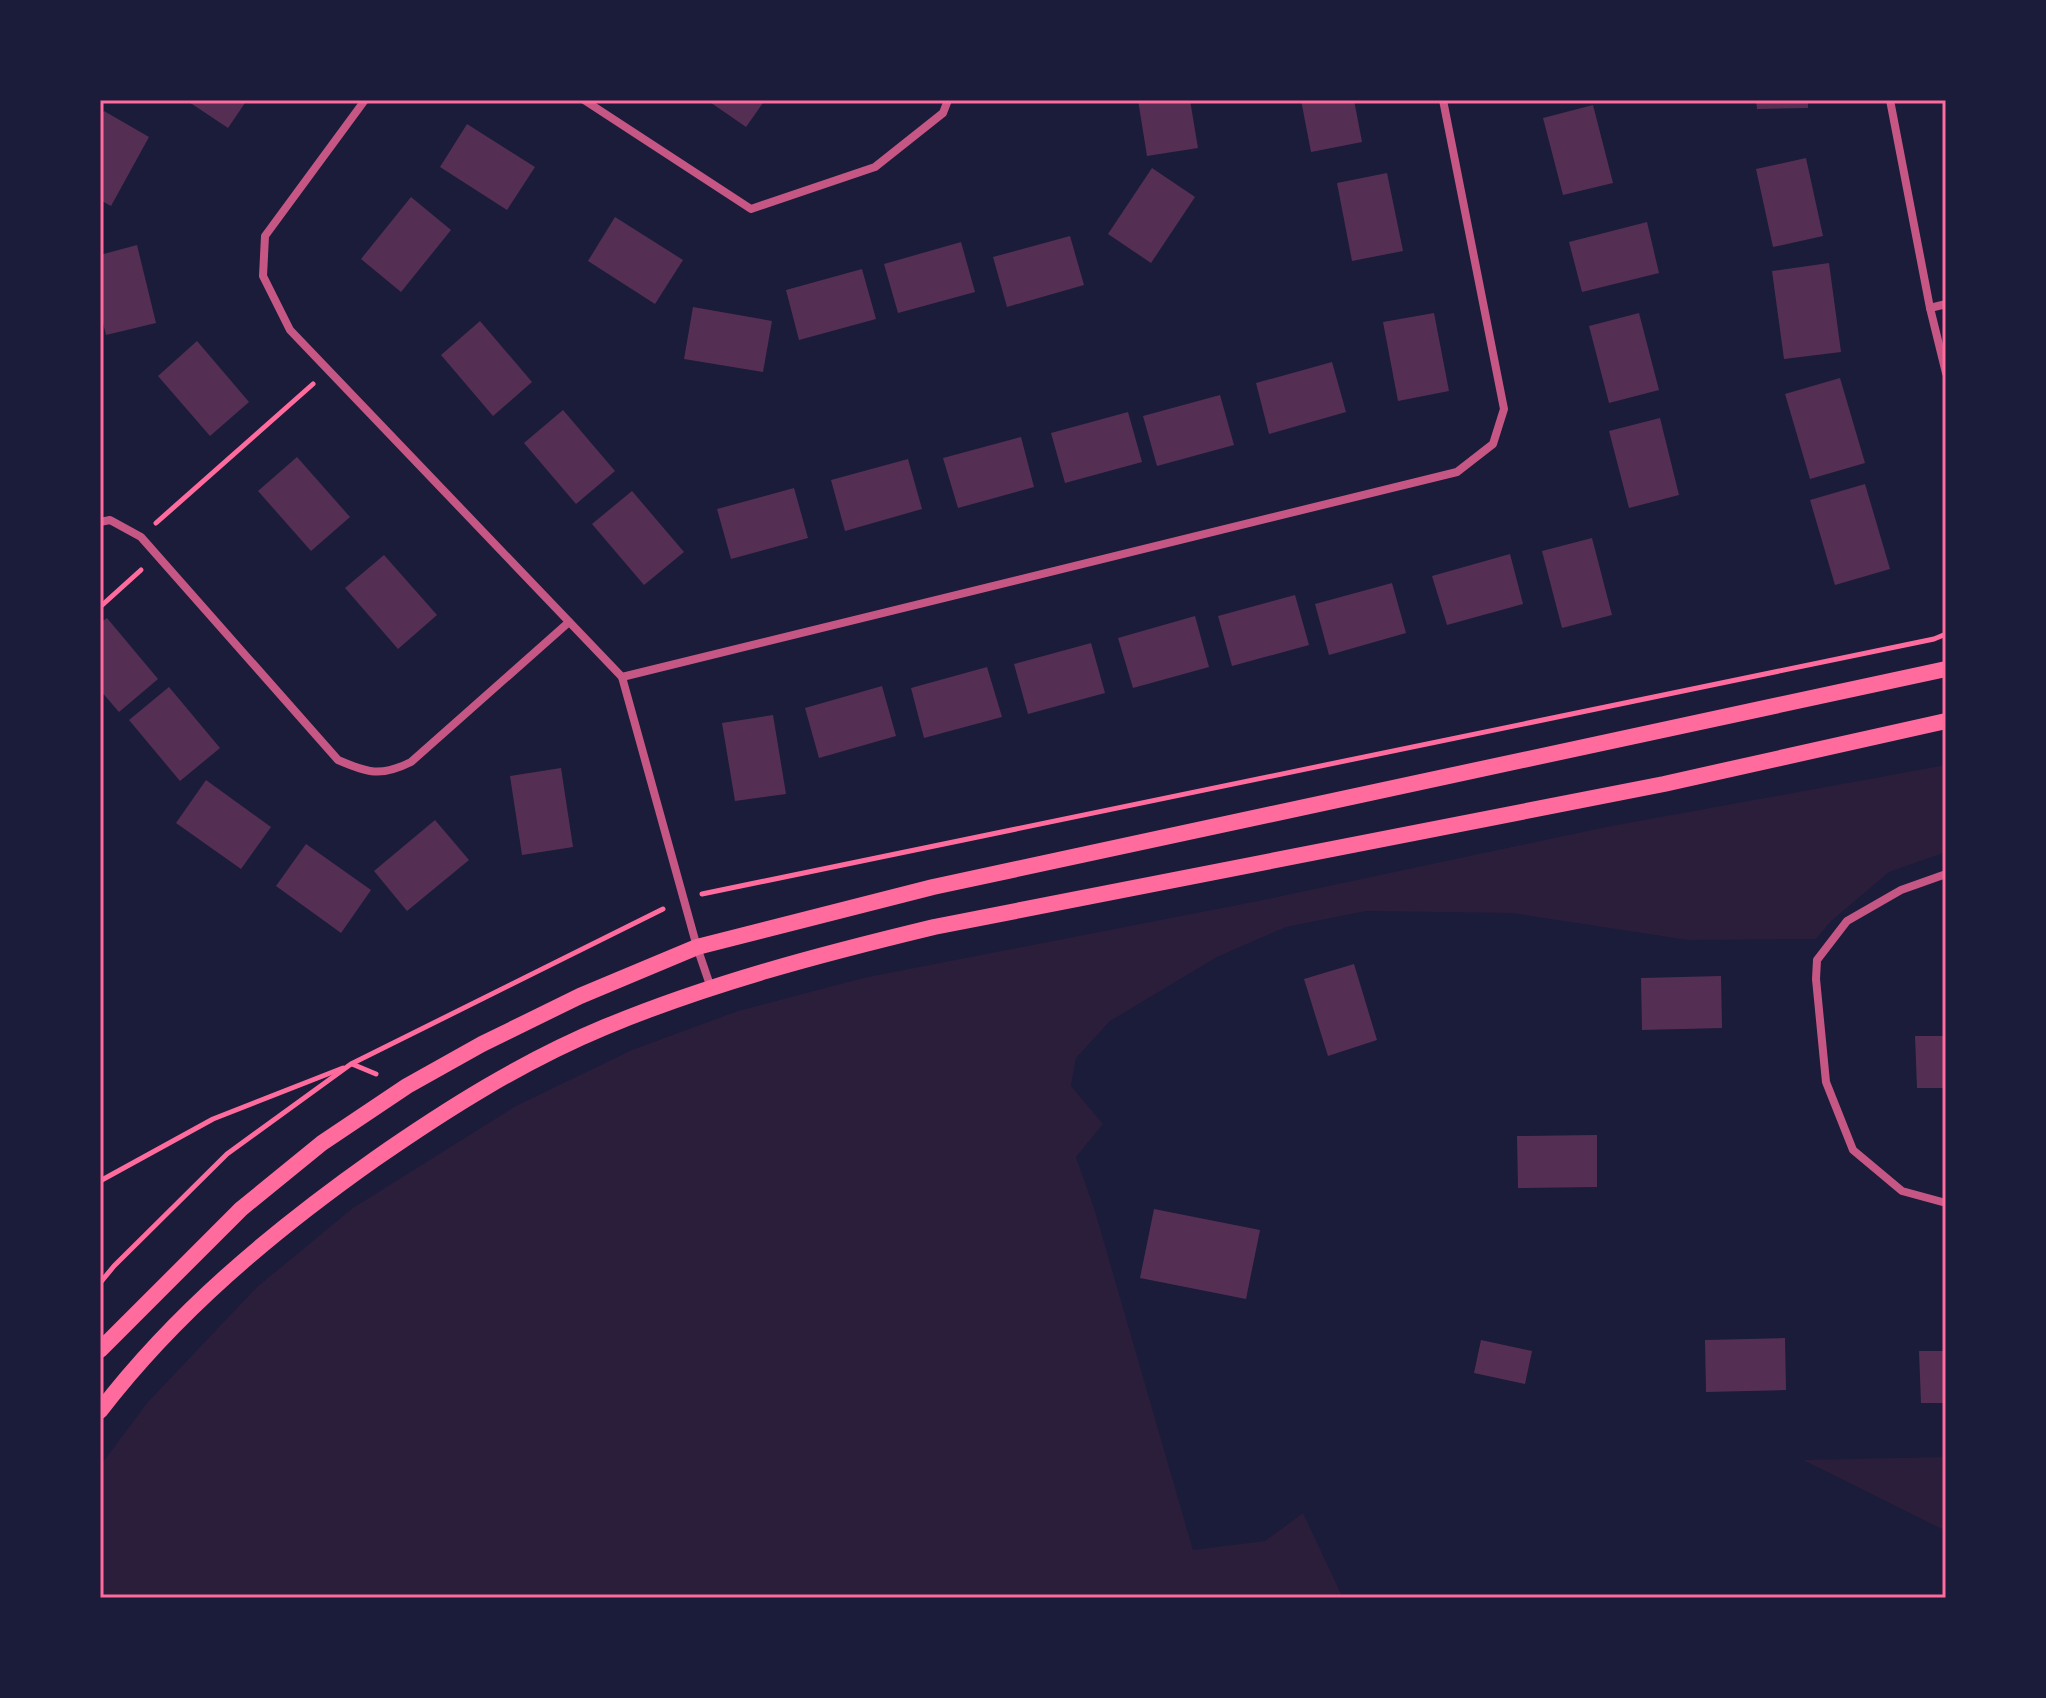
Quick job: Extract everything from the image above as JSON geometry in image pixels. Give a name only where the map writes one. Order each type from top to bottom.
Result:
[{"type":"main road","points":[[100,1350],[241,1209],[322,1143],[407,1086],[482,1044],[580,996],[697,947],[933,887],[1946,669]]},
{"type":"main road","points":[[100,1411],[188,1312],[266,1239],[434,1118],[508,1074],[604,1028],[711,988],[825,953],[934,927],[1664,784],[1946,721]]},
{"type":"street","points":[[365,100],[265,236],[263,276],[290,330],[622,677],[711,988]]},
{"type":"street","points":[[584,100],[751,209],[875,167],[943,113],[948,100]]},
{"type":"street","points":[[622,677],[1457,472],[1493,444],[1504,409],[1443,100]]},
{"type":"street","points":[[1890,100],[1930,308],[1946,373]]},
{"type":"street","points":[[1930,308],[1946,304]]},
{"type":"street","points":[[100,522],[110,520],[141,537],[338,760],[364,772],[390,772],[411,762],[569,622]]},
{"type":"street","points":[[1946,874],[1901,890],[1847,921],[1817,960],[1816,979],[1826,1082],[1853,1150],[1902,1191],[1946,1203]]},
{"type":"path","points":[[141,537],[329,370]]},
{"type":"path","points":[[100,607],[157,556]]},
{"type":"path","points":[[100,1181],[213,1119],[351,1064],[407,1086]]},
{"type":"shaded area","points":[[1946,765],[1946,852],[1889,872],[1830,922],[1816,939],[1688,940],[1511,913],[1366,911],[1286,927],[1217,957],[1110,1021],[1076,1058],[1071,1086],[1103,1124],[1076,1157],[1095,1211],[1193,1550],[1265,1541],[1303,1513],[1343,1598],[100,1598],[100,1466],[147,1403],[257,1287],[353,1208],[516,1106],[632,1050],[738,1011],[863,978],[1268,899],[1606,827]]},
{"type":"shaded area","points":[[1946,1457],[1946,1531],[1803,1460]]},
{"type":"building","points":[[186,100],[247,100],[228,128]]},
{"type":"building","points":[[707,100],[765,100],[746,127]]},
{"type":"building","points":[[1138,100],[1190,100],[1198,148],[1147,156]]},
{"type":"building","points":[[1301,100],[1354,100],[1362,142],[1311,152]]},
{"type":"building","points":[[1756,100],[1808,100],[1808,108],[1757,109]]},
{"type":"building","points":[[1593,105],[1613,183],[1563,195],[1543,118]]},
{"type":"building","points":[[104,111],[149,137],[111,206],[100,200],[100,118]]},
{"type":"building","points":[[467,124],[535,167],[507,210],[440,167]]},
{"type":"building","points":[[1806,158],[1823,236],[1773,247],[1756,169]]},
{"type":"building","points":[[1152,168],[1195,197],[1151,263],[1108,234]]},
{"type":"building","points":[[1387,173],[1403,251],[1352,261],[1337,183]]},
{"type":"building","points":[[411,197],[451,230],[401,292],[361,259]]},
{"type":"building","points":[[615,217],[683,260],[655,304],[588,261]]},
{"type":"building","points":[[1647,222],[1659,273],[1582,292],[1569,242]]},
{"type":"building","points":[[1070,236],[1084,285],[1007,307],[993,257]]},
{"type":"building","points":[[961,242],[975,292],[898,313],[884,264]]},
{"type":"building","points":[[137,245],[156,323],[106,335],[100,311],[100,255]]},
{"type":"building","points":[[1829,263],[1841,352],[1784,359],[1772,271]]},
{"type":"building","points":[[862,269],[876,319],[799,340],[786,290]]},
{"type":"building","points":[[693,307],[772,321],[763,372],[684,359]]},
{"type":"building","points":[[1434,313],[1449,391],[1398,401],[1383,322]]},
{"type":"building","points":[[1639,313],[1659,390],[1609,403],[1589,326]]},
{"type":"building","points":[[480,321],[532,382],[493,416],[441,355]]},
{"type":"building","points":[[197,341],[249,402],[210,436],[158,376]]},
{"type":"building","points":[[1332,362],[1346,412],[1269,434],[1256,383]]},
{"type":"building","points":[[1840,378],[1865,463],[1810,479],[1785,394]]},
{"type":"building","points":[[1220,395],[1234,445],[1157,466],[1143,416]]},
{"type":"building","points":[[563,410],[615,471],[576,504],[524,443]]},
{"type":"building","points":[[1128,412],[1142,462],[1065,483],[1051,433]]},
{"type":"building","points":[[1660,418],[1679,495],[1629,508],[1609,431]]},
{"type":"building","points":[[1021,437],[1034,487],[958,508],[943,458]]},
{"type":"building","points":[[297,457],[350,517],[311,551],[258,491]]},
{"type":"building","points":[[908,459],[922,509],[845,531],[831,480]]},
{"type":"building","points":[[1865,484],[1890,569],[1835,585],[1810,500]]},
{"type":"building","points":[[794,488],[808,538],[731,559],[717,509]]},
{"type":"building","points":[[632,491],[684,552],[644,585],[592,524]]},
{"type":"building","points":[[1592,538],[1612,615],[1562,628],[1542,551]]},
{"type":"building","points":[[1510,554],[1523,604],[1447,625],[1432,576]]},
{"type":"building","points":[[384,555],[437,615],[398,649],[345,588]]},
{"type":"building","points":[[1392,583],[1406,633],[1329,655],[1315,604]]},
{"type":"building","points":[[1295,595],[1309,645],[1232,666],[1218,616]]},
{"type":"building","points":[[1195,616],[1209,667],[1133,688],[1118,638]]},
{"type":"building","points":[[107,618],[158,679],[119,712],[100,690],[100,623]]},
{"type":"building","points":[[1091,643],[1105,693],[1028,714],[1014,664]]},
{"type":"building","points":[[987,667],[1002,717],[924,738],[911,688]]},
{"type":"building","points":[[882,686],[896,736],[819,758],[805,708]]},
{"type":"building","points":[[169,687],[220,748],[180,781],[129,720]]},
{"type":"building","points":[[773,715],[786,794],[735,801],[722,723]]},
{"type":"building","points":[[561,768],[573,847],[522,855],[510,776]]},
{"type":"building","points":[[206,780],[271,827],[241,869],[176,823]]},
{"type":"building","points":[[435,820],[469,860],[407,911],[374,871]]},
{"type":"building","points":[[306,844],[371,890],[341,933],[276,886]]},
{"type":"building","points":[[1354,964],[1377,1040],[1328,1056],[1304,979]]},
{"type":"building","points":[[1721,976],[1722,1028],[1642,1030],[1641,978]]},
{"type":"building","points":[[1915,1036],[1946,1036],[1946,1088],[1917,1088]]},
{"type":"building","points":[[1597,1135],[1597,1187],[1518,1188],[1517,1136]]},
{"type":"building","points":[[1154,1209],[1260,1230],[1246,1299],[1140,1278]]},
{"type":"building","points":[[1785,1338],[1786,1390],[1706,1392],[1705,1340]]},
{"type":"building","points":[[1481,1340],[1532,1351],[1525,1384],[1474,1373]]},
{"type":"building","points":[[1919,1351],[1946,1351],[1946,1403],[1921,1403]]}]
